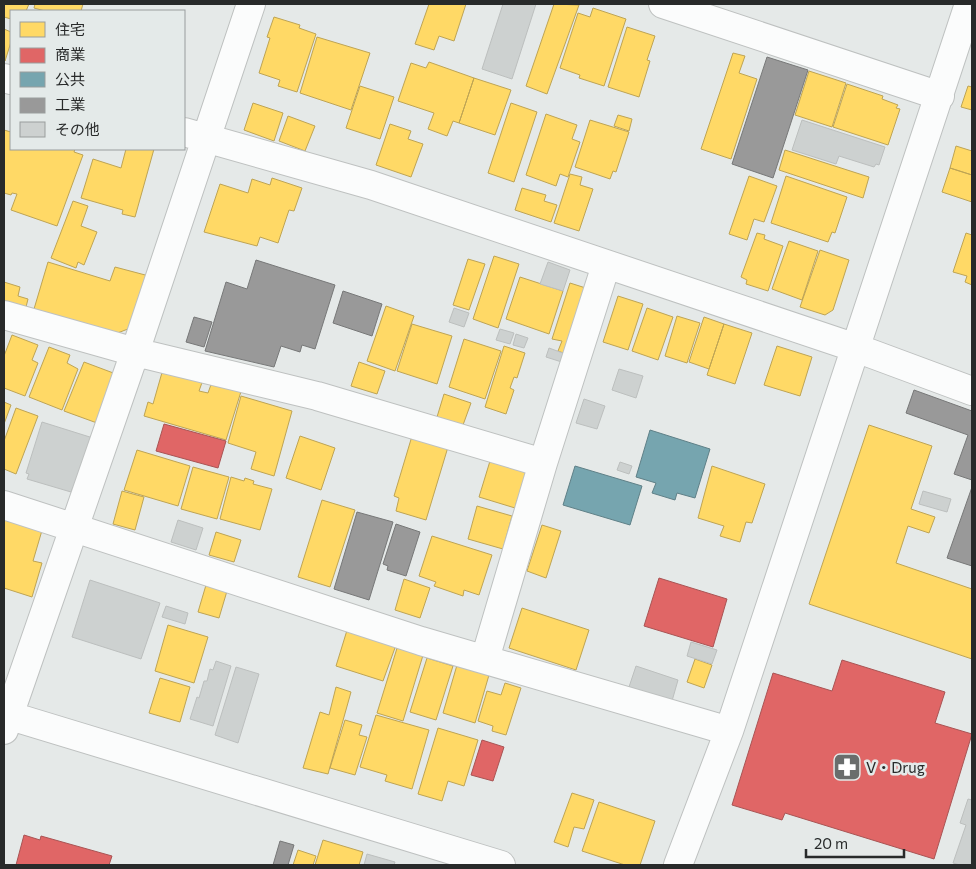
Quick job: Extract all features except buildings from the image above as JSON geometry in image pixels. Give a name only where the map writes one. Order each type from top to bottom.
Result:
[{"type":"street","points":[[251,4],[194,136],[135,352],[5,720],[501,865]]},
{"type":"street","points":[[662,4],[940,96]]},
{"type":"street","points":[[678,865],[728,731],[969,4]]},
{"type":"street","points":[[194,136],[371,185],[856,348],[972,391]]},
{"type":"street","points":[[485,659],[543,463],[606,265]]},
{"type":"street","points":[[4,315],[135,352],[318,396],[543,463]]},
{"type":"street","points":[[4,504],[421,640],[728,731]]},
{"type":"place","name":"V・Drug","points":[[847,767]]}]
